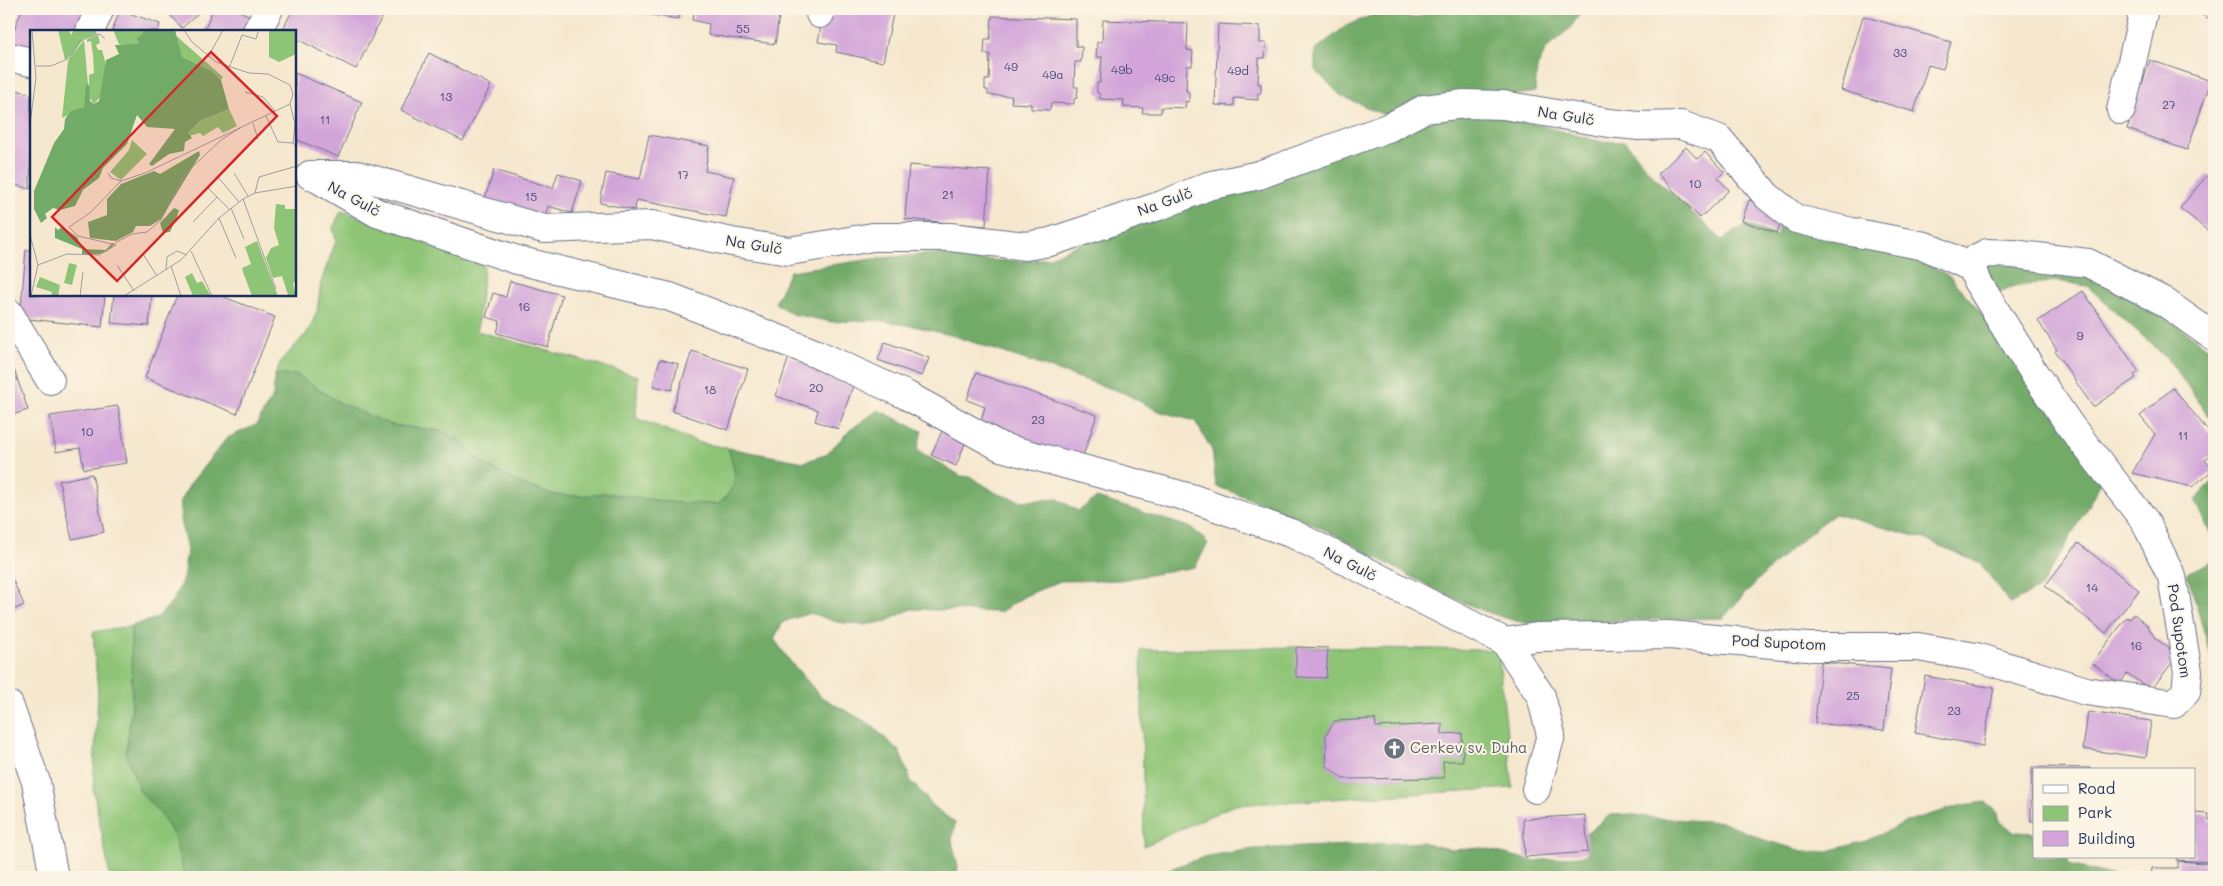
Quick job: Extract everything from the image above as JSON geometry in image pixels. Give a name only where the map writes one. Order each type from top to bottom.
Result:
[{"type":"street","points":[[90,30],[100,9]]},
{"type":"street","points":[[258,30],[269,9]]},
{"type":"street","points":[[2121,110],[2144,9]]},
{"type":"street","points":[[9,57],[30,62]]},
{"type":"street","name":"Na Gulč","points":[[303,170],[357,175],[544,228],[652,225],[732,242],[789,251],[873,237],[950,237],[1026,246],[1050,242],[1162,205],[1208,186],[1259,175],[1390,127],[1424,109],[1464,104],[1503,105],[1609,123],[1639,126],[1681,125],[1719,139],[1767,196],[1796,219],[1925,246],[1973,268]]},
{"type":"street","name":"Na Gulč","points":[[303,170],[377,212],[517,260],[670,297],[817,354],[906,395],[1000,447],[1191,498],[1292,534],[1506,642]]},
{"type":"street","points":[[1973,268],[1977,258],[1987,253],[2030,255],[2088,263],[2163,301],[2214,337]]},
{"type":"street","name":"Pod Supotom","points":[[1506,642],[1537,637],[1668,635],[1807,647],[1918,647],[1976,657],[2086,690],[2174,704],[2186,692],[2188,672],[2172,577],[2145,521],[2071,427],[2034,373],[1977,281],[1973,268]]},
{"type":"street","points":[[9,313],[50,380]]},
{"type":"street","points":[[1506,642],[1541,696],[1551,735],[1536,789]]},
{"type":"street","points":[[9,705],[36,782],[54,877]]},
{"type":"green space","points":[[1438,9],[1583,9],[1570,28],[1546,49],[1537,67],[1535,92],[1504,97],[1415,100],[1384,115],[1340,95],[1315,70],[1315,50],[1346,26],[1375,14],[1416,18]]},
{"type":"green space","points":[[1498,114],[1598,141],[1626,142],[1652,175],[1722,240],[1745,225],[1777,236],[1781,223],[1917,259],[1951,277],[1996,331],[2102,479],[2041,587],[2010,604],[1981,564],[1925,539],[1835,514],[1776,563],[1723,618],[1524,623],[1472,606],[1447,595],[1325,530],[1216,486],[1212,450],[1195,421],[1158,411],[1124,393],[954,336],[877,320],[832,322],[792,314],[775,303],[790,271],[880,258],[946,253],[987,260],[1022,261],[1048,258],[1117,227],[1427,116]]},
{"type":"green space","points":[[341,211],[372,220],[484,266],[477,331],[638,376],[636,418],[700,443],[728,448],[735,478],[731,490],[726,497],[719,504],[677,503],[604,493],[582,496],[556,495],[525,486],[480,462],[460,440],[441,431],[391,425],[338,402],[297,376],[275,375],[281,361],[307,333],[317,312],[321,282],[336,241],[333,228]]},
{"type":"green space","points":[[1985,261],[2080,274],[2154,308],[2214,353],[2214,423],[2168,359],[2087,286],[2057,281],[2018,286],[1993,294]]},
{"type":"green space","points":[[275,375],[297,375],[338,402],[391,425],[441,431],[460,440],[480,462],[525,486],[556,495],[582,496],[604,493],[677,503],[719,504],[726,497],[734,478],[733,465],[728,448],[804,462],[825,455],[850,430],[878,410],[922,431],[917,450],[961,476],[971,477],[998,494],[1021,501],[1058,499],[1078,511],[1097,498],[1192,528],[1208,543],[1195,567],[1120,580],[1060,581],[1025,596],[1000,612],[911,609],[885,622],[862,625],[837,622],[810,613],[783,622],[774,639],[790,661],[821,697],[870,724],[899,751],[911,781],[935,808],[955,823],[952,841],[958,868],[955,877],[185,877],[174,836],[162,816],[140,791],[126,754],[132,706],[131,626],[157,618],[173,601],[183,579],[187,550],[180,519],[181,501],[190,484],[227,438],[256,425],[273,396]]},
{"type":"green space","points":[[2214,480],[2214,542],[2195,499]]},
{"type":"green space","points":[[2214,560],[2214,666],[2187,573]]},
{"type":"green space","points":[[131,626],[132,706],[126,754],[140,791],[162,816],[174,836],[185,877],[110,877],[93,788],[98,693],[93,632]]},
{"type":"green space","points":[[1296,647],[1498,650],[1513,788],[1234,805],[1144,846],[1141,650]],"holes":[[[1375,719],[1376,727],[1442,724],[1442,734],[1462,733],[1463,760],[1443,761],[1443,778],[1343,779],[1327,766],[1326,735],[1335,721]]]},
{"type":"green space","points":[[1985,802],[1996,810],[1999,821],[2015,832],[2033,833],[2033,858],[2067,858],[2069,865],[2114,877],[1146,877],[1207,856],[1254,849],[1422,842],[1451,850],[1482,848],[1533,861],[1587,855],[1586,834],[1610,815],[1630,814],[1654,818],[1723,822],[1764,840],[1803,851],[1824,852],[1866,841],[1908,821],[1963,805]]},
{"type":"building","points":[[22,9],[95,9],[87,30],[30,30],[30,51],[9,43]]},
{"type":"building","points":[[164,9],[203,9],[182,28]]},
{"type":"building","points":[[213,9],[234,9],[251,16],[244,30],[204,30]]},
{"type":"building","points":[[293,9],[386,9],[356,69],[296,39],[296,30],[282,30]]},
{"type":"building","points":[[631,9],[680,9],[679,19],[630,12]]},
{"type":"building","points":[[695,9],[780,9],[775,44],[708,35],[709,24],[692,20]]},
{"type":"building","points":[[824,9],[894,9],[883,62],[836,52],[837,45],[818,42]]},
{"type":"building","points":[[2190,9],[2214,9],[2214,21]]},
{"type":"building","points":[[120,10],[160,24],[158,30],[112,30]]},
{"type":"building","points":[[992,16],[1076,19],[1076,46],[1082,47],[1081,62],[1075,62],[1074,87],[1078,87],[1077,98],[1074,99],[1074,104],[1051,103],[1050,110],[1031,109],[1031,104],[1011,103],[1012,96],[988,95],[988,90],[985,90],[985,80],[989,80],[990,54],[984,54],[985,39],[990,39]]},
{"type":"building","points":[[1863,16],[1951,42],[1943,69],[1928,65],[1914,112],[1841,90]]},
{"type":"building","points":[[1103,20],[1188,23],[1187,50],[1193,51],[1192,66],[1187,66],[1186,91],[1189,92],[1189,102],[1186,101],[1185,108],[1161,107],[1161,113],[1142,113],[1143,108],[1123,107],[1124,100],[1100,99],[1100,94],[1097,93],[1097,83],[1100,83],[1102,57],[1096,57],[1097,42],[1102,42]]},
{"type":"building","points":[[1218,24],[1260,26],[1260,43],[1266,43],[1265,58],[1259,58],[1258,84],[1261,84],[1261,93],[1258,93],[1258,100],[1234,98],[1234,106],[1215,105]]},
{"type":"building","points":[[429,53],[491,85],[463,141],[401,110]]},
{"type":"building","points":[[2150,60],[2211,81],[2187,150],[2127,129]]},
{"type":"building","points":[[296,73],[362,102],[338,157],[296,139]]},
{"type":"building","points":[[9,88],[30,94],[30,189],[9,183]]},
{"type":"building","points":[[649,135],[709,146],[705,171],[734,177],[726,217],[636,200],[635,210],[600,203],[606,173],[640,179]]},
{"type":"building","points":[[1686,147],[1697,159],[1705,152],[1724,172],[1718,178],[1729,190],[1700,218],[1658,174]]},
{"type":"building","points":[[909,165],[990,171],[986,226],[905,219]]},
{"type":"building","points":[[494,170],[553,188],[558,173],[582,181],[572,213],[548,206],[542,226],[482,207]]},
{"type":"building","points":[[2208,174],[2214,180],[2214,236],[2180,208]]},
{"type":"building","points":[[1749,200],[1784,212],[1777,233],[1742,221]]},
{"type":"building","points":[[26,250],[30,250],[30,296],[105,296],[102,327],[20,318]]},
{"type":"building","points":[[510,281],[562,295],[548,347],[497,333],[500,321],[486,317],[493,293],[506,297]]},
{"type":"building","points":[[2083,291],[2139,372],[2134,375],[2136,378],[2093,407],[2055,351],[2057,350],[2038,321]]},
{"type":"building","points":[[114,296],[152,296],[149,326],[111,323]]},
{"type":"building","points":[[177,296],[222,296],[275,317],[237,414],[145,378]]},
{"type":"building","points":[[885,342],[929,358],[922,376],[878,360]]},
{"type":"building","points":[[692,351],[748,369],[728,430],[672,411]]},
{"type":"building","points":[[9,355],[28,410],[9,416]]},
{"type":"building","points":[[789,357],[855,380],[838,429],[815,421],[818,410],[776,396]]},
{"type":"building","points":[[660,359],[678,364],[672,390],[653,386]]},
{"type":"building","points":[[976,373],[1097,415],[1081,462],[979,426],[985,407],[967,400]]},
{"type":"building","points":[[2173,388],[2214,438],[2214,452],[2205,460],[2213,470],[2192,487],[2132,473],[2155,434],[2140,416]]},
{"type":"building","points":[[118,406],[127,463],[84,469],[80,448],[56,452],[50,416]]},
{"type":"building","points":[[942,431],[966,441],[956,466],[931,455]]},
{"type":"building","points":[[92,474],[104,532],[72,539],[59,481]]},
{"type":"building","points":[[2078,543],[2139,590],[2106,633],[2045,586]]},
{"type":"building","points":[[9,572],[24,605],[9,612]]},
{"type":"building","points":[[2134,614],[2147,625],[2155,638],[2178,655],[2151,690],[2127,673],[2120,684],[2092,663],[2127,617],[2130,619]]},
{"type":"building","points":[[1296,647],[1328,648],[1326,678],[1296,677]]},
{"type":"building","points":[[1821,662],[1891,669],[1884,730],[1815,723]]},
{"type":"building","points":[[1925,676],[1994,688],[1983,746],[1915,733]]},
{"type":"building","points":[[2088,712],[2151,721],[2146,758],[2083,749]]},
{"type":"building","name":"Cerkev sv. Duha","points":[[1375,719],[1376,727],[1442,724],[1442,734],[1462,733],[1463,761],[1443,761],[1444,778],[1343,779],[1327,766],[1326,735],[1335,721]]},
{"type":"building","points":[[2032,767],[2090,768],[2033,768],[2033,821],[2031,821]]},
{"type":"building","points":[[2196,813],[2208,814],[2209,820],[2214,820],[2214,862],[2176,860],[2177,858],[2196,858]]},
{"type":"building","points":[[1585,815],[1588,852],[1525,857],[1523,819]]},
{"type":"building","points":[[2178,861],[2214,864],[2214,877],[2151,877],[2152,868],[2178,868]]},
{"type":"place","name":"Cerkev sv. Duha","points":[[1394,748]]}]
